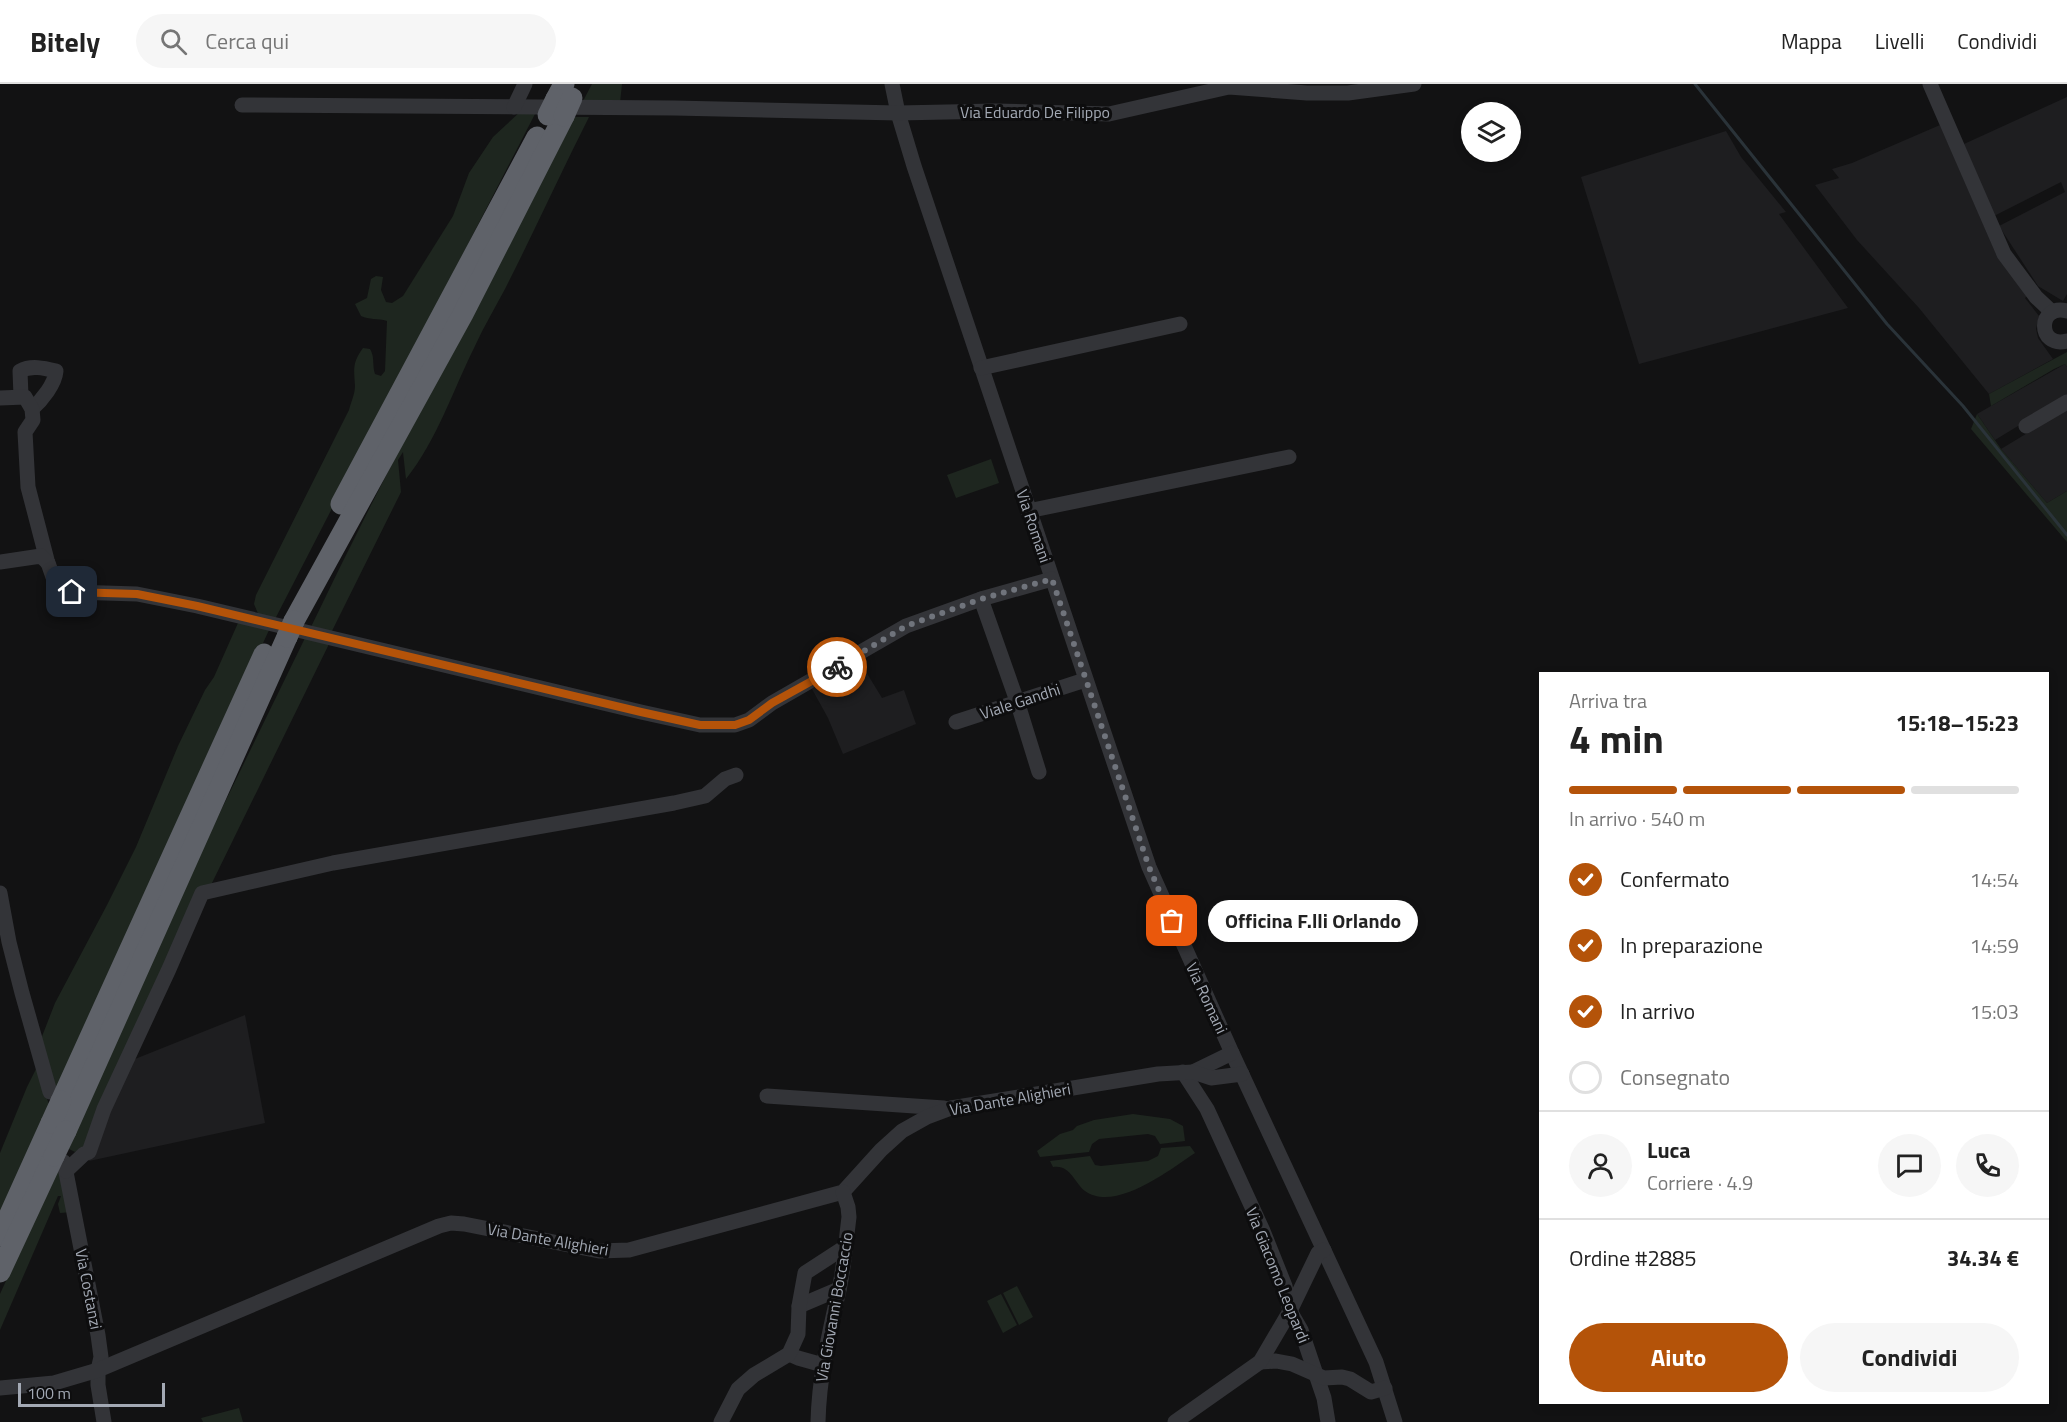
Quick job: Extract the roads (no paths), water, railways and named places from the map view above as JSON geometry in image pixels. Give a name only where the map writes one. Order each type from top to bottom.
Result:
[{"type":"highway","points":[[0,1272],[61,1161],[55,1097],[283,627],[564,99]]},
{"type":"highway","points":[[0,1236],[58,1127],[283,627]]},
{"type":"street","points":[[514,107],[525,84]]},
{"type":"street","name":"Via Romani","points":[[892,84],[898,114],[981,368],[1149,867],[1232,1053],[1376,1362],[1395,1422]]},
{"type":"street","name":"Via Eduardo De Filippo","points":[[242,105],[674,108],[898,114],[995,111],[1108,114],[1217,89],[1241,87],[1307,93],[1348,93],[1414,84]]},
{"type":"street","points":[[1930,84],[2004,254],[2032,292],[2060,311],[2045,319],[2046,334],[2054,341],[2067,341]]},
{"type":"street","points":[[981,368],[1180,324]]},
{"type":"street","points":[[21,396],[20,371],[26,368],[56,371],[53,381],[32,410]]},
{"type":"street","points":[[0,398],[21,396],[28,400],[32,410],[33,420],[26,432],[28,487],[48,562],[54,580],[62,590],[137,594],[187,604],[700,725],[735,725],[749,720],[772,703],[906,626],[981,599],[1052,579]]},
{"type":"street","points":[[2026,426],[2067,402]]},
{"type":"street","points":[[1028,511],[1289,457]]},
{"type":"street","points":[[0,562],[40,556],[48,562]]},
{"type":"street","points":[[981,599],[1017,701],[1038,772]]},
{"type":"street","name":"Viale Gandhi","points":[[956,722],[1085,680]]},
{"type":"street","points":[[61,1161],[89,1152],[104,1108],[169,969],[200,895],[205,891],[333,863],[674,803],[705,796],[725,779],[736,775]]},
{"type":"street","points":[[0,892],[9,942],[22,993],[55,1097]]},
{"type":"street","name":"Via Dante Alighieri","points":[[0,1388],[54,1383],[98,1370],[445,1225],[464,1224],[599,1251],[629,1250],[843,1192],[881,1150],[902,1131],[927,1117],[951,1108],[1127,1078],[1188,1072],[1232,1053]]},
{"type":"street","name":"Via Dante Alighieri","points":[[1188,1072],[1211,1078],[1242,1074]]},
{"type":"street","name":"Via Giacomo Leopardi","points":[[1188,1072],[1207,1109],[1281,1275],[1290,1311],[1301,1330],[1324,1398],[1328,1422]]},
{"type":"street","points":[[1207,1109],[1207,1094],[1211,1078]]},
{"type":"street","points":[[767,1096],[951,1108]]},
{"type":"street","name":"Via Costanzi","points":[[61,1161],[98,1335],[101,1357],[98,1385],[104,1422]]},
{"type":"street","name":"Via Giovanni Boccaccio","points":[[818,1422],[823,1365],[839,1289],[849,1217],[843,1192]]},
{"type":"street","points":[[721,1422],[738,1389],[754,1375],[789,1354],[798,1334],[799,1306],[805,1273],[845,1247]]},
{"type":"street","points":[[1175,1422],[1260,1362],[1290,1311],[1318,1253],[1324,1250]]},
{"type":"street","points":[[799,1306],[839,1289]]},
{"type":"street","points":[[789,1354],[823,1365]]},
{"type":"street","points":[[1260,1362],[1284,1362],[1324,1378],[1350,1379],[1371,1392],[1385,1388]]},
{"type":"waterway","points":[[1695,84],[1887,324],[1963,406],[2067,535]]},
{"type":"place","name":"Officina F.lli Orlando","points":[[1172,921]]}]
